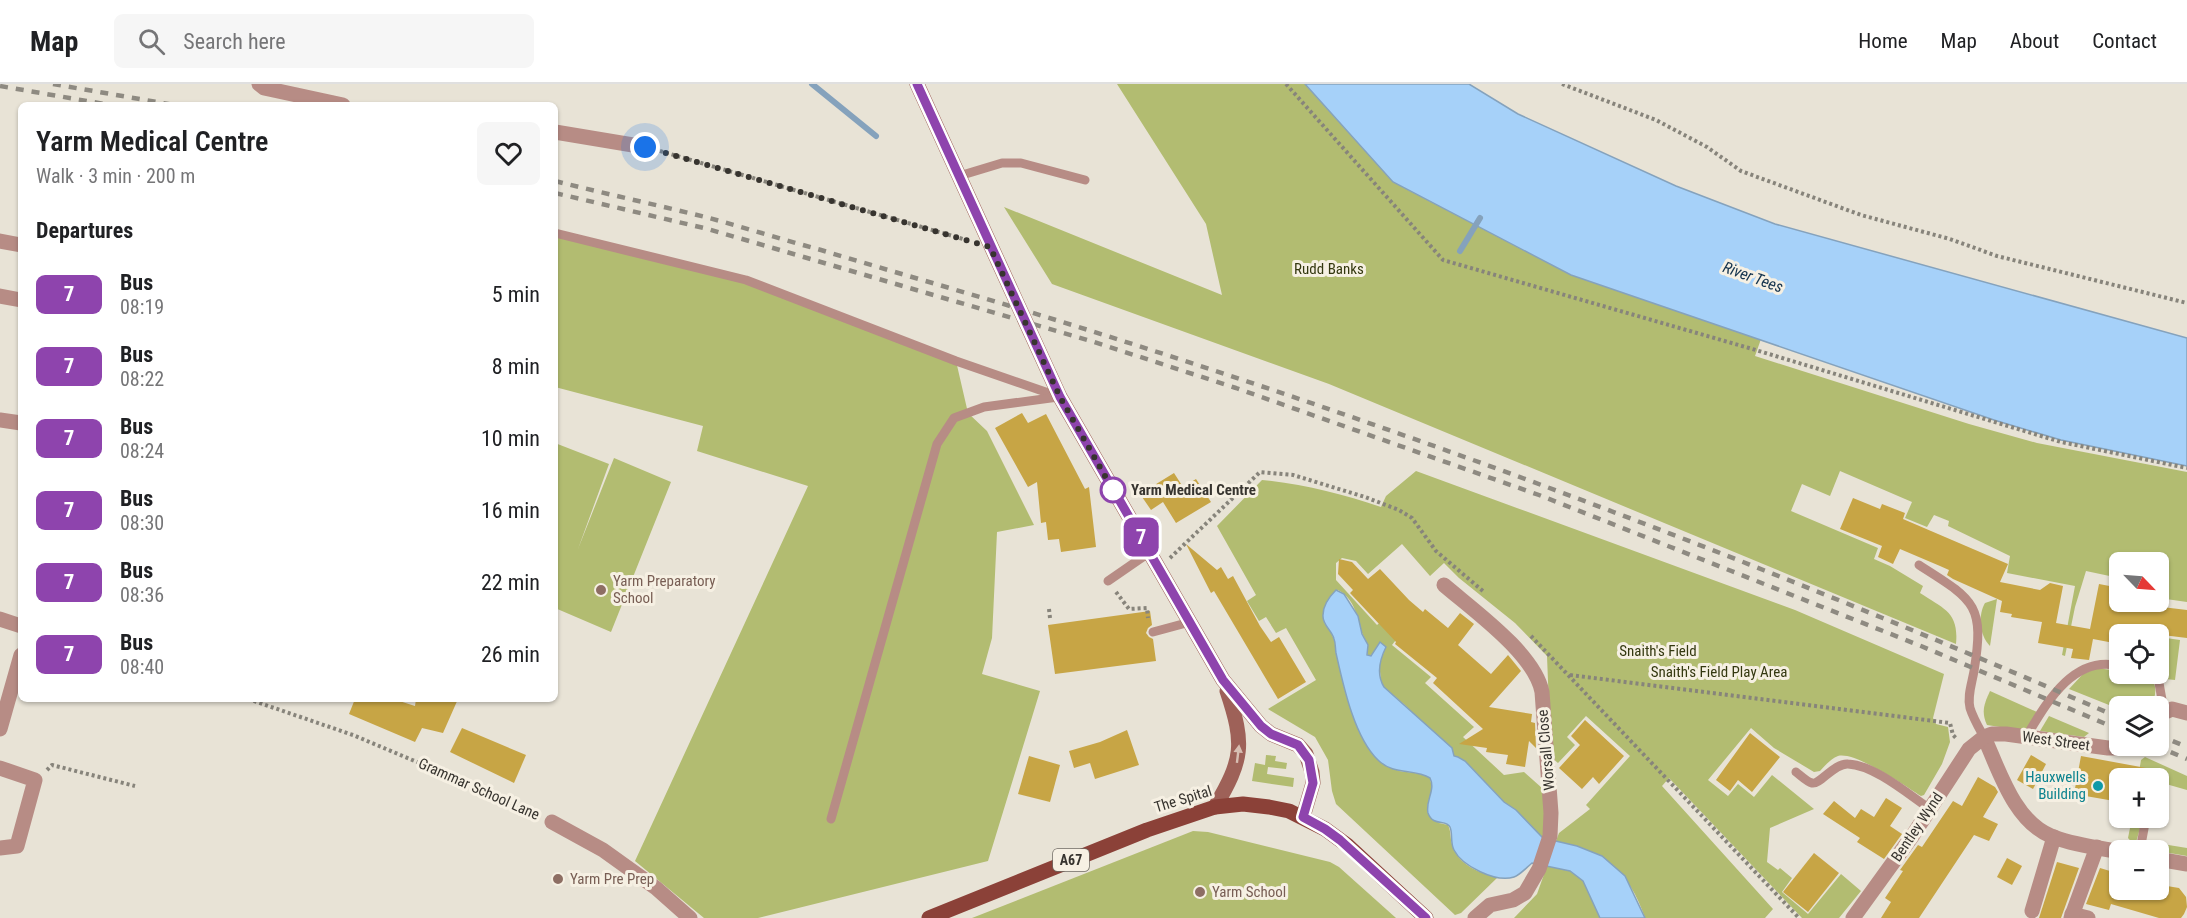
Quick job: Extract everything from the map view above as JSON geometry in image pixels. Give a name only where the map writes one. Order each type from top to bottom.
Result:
[{"type":"main road","points":[[917,84],[1060,397],[1223,680],[1261,726],[1271,734],[1298,745],[1306,754],[1313,783],[1303,817]]},
{"type":"main road","points":[[1215,807],[1231,780],[1237,762],[1239,741],[1237,723],[1223,680]]},
{"type":"main road","name":"The Spital","points":[[929,918],[1147,830],[1215,807],[1236,804],[1278,808],[1303,817],[1325,829],[1426,918]]},
{"type":"street","points":[[259,84],[264,88],[329,102]]},
{"type":"street","points":[[558,132],[645,147]]},
{"type":"street","points":[[0,241],[18,244]]},
{"type":"street","points":[[0,296],[18,299]]},
{"type":"street","points":[[0,420],[18,423]]},
{"type":"street","name":"Worsall Close","points":[[1444,585],[1492,625],[1526,660],[1538,678],[1542,692],[1551,813],[1550,836],[1539,869],[1528,889],[1521,896],[1509,901],[1494,903],[1475,918]]},
{"type":"street","points":[[0,619],[18,625]]},
{"type":"street","points":[[0,729],[18,666]]},
{"type":"street","points":[[2169,711],[2187,713]]},
{"type":"street","name":"West Street","points":[[1984,737],[2006,734],[2109,748]]},
{"type":"street","points":[[1984,737],[2018,808],[2031,823],[2054,837],[2109,850]]},
{"type":"street","name":"Bentley Wynd","points":[[1852,918],[1969,750],[1984,737]]},
{"type":"street","points":[[0,768],[35,780],[17,846],[0,848]]},
{"type":"street","name":"Grammar School Lane","points":[[552,822],[603,850],[656,888],[690,918]]},
{"type":"street","points":[[2032,910],[2054,837]]},
{"type":"street","points":[[2088,918],[2072,916],[2097,847]]},
{"type":"street","points":[[2169,861],[2187,864]]},
{"type":"lane","points":[[959,176],[1002,163],[1021,163],[1085,180]]},
{"type":"lane","points":[[558,234],[746,280],[956,361],[1060,397]]},
{"type":"lane","points":[[831,819],[937,444],[954,418],[984,407],[1060,397]]},
{"type":"lane","points":[[1108,581],[1149,552]]},
{"type":"lane","points":[[1919,565],[1962,595],[1975,611],[1979,627],[1978,644],[1969,697],[1970,707],[1984,737]]},
{"type":"lane","points":[[1153,632],[1190,622]]},
{"type":"lane","points":[[2026,737],[2046,705],[2063,684],[2077,672],[2096,665],[2109,666]]},
{"type":"lane","points":[[1796,772],[1812,783],[1816,783],[1836,766],[1847,764],[1856,766],[1880,776],[1930,809]]},
{"type":"path","points":[[1286,84],[1443,260],[1749,348],[2061,442],[2187,468]]},
{"type":"path","points":[[1562,84],[1656,120],[1707,147],[1741,171],[1861,215],[1950,238],[1997,256],[2187,303]]},
{"type":"path","points":[[645,147],[990,247]]},
{"type":"path","points":[[1116,592],[1130,609],[1147,608]]},
{"type":"path","points":[[1049,609],[1050,618]]},
{"type":"path","points":[[1569,675],[1950,723],[1953,735],[1961,742]]},
{"type":"path","name":"Grammar School Lane","points":[[257,702],[353,735],[552,822]]},
{"type":"path","points":[[35,780],[52,765],[135,786]]},
{"type":"green space","name":"Rudd Banks","points":[[1117,84],[1305,84],[1393,182],[1571,275],[1761,339],[1755,356],[1969,424],[2037,443],[2187,472],[2187,602],[2169,599],[2169,552],[2109,552],[2109,576],[2086,571],[2075,607],[2065,656],[2062,655],[2075,586],[2007,573],[2010,556],[1948,526],[1949,521],[1934,515],[1927,527],[1905,518],[1912,502],[1840,471],[1830,496],[1802,484],[1791,511],[1878,548],[1874,559],[1923,586],[1920,593],[1948,612],[1955,625],[1956,644],[1329,384],[1052,284],[1004,207],[1222,295],[1206,224]]},
{"type":"green space","points":[[558,234],[746,280],[956,361],[968,413],[987,431],[1034,525],[997,532],[992,638],[982,674],[1040,691],[988,861],[758,918],[704,918],[635,861],[808,486],[697,451],[703,426],[558,388]]},
{"type":"green space","points":[[558,444],[609,464],[578,549],[614,458],[671,482],[611,632],[558,609]]},
{"type":"green space","points":[[1416,471],[1795,610],[1944,674],[1933,718],[1936,724],[1948,727],[1950,742],[1942,764],[1924,795],[1921,796],[1868,764],[1846,756],[1835,757],[1820,771],[1814,772],[1774,748],[1751,728],[1708,780],[1728,796],[1738,784],[1754,797],[1772,775],[1814,809],[1770,828],[1767,862],[1778,870],[1780,868],[1792,878],[1782,892],[1808,914],[1841,874],[1861,891],[1839,918],[1802,918],[1669,778],[1662,786],[1773,909],[1765,918],[1645,918],[1631,887],[1612,866],[1588,851],[1556,841],[1559,833],[1590,809],[1586,805],[1630,756],[1586,716],[1567,737],[1575,745],[1558,763],[1551,757],[1547,656],[1515,623],[1444,563],[1430,576],[1402,544],[1368,574],[1356,561],[1342,558],[1336,563],[1336,580],[1377,625],[1387,616],[1406,627],[1392,645],[1431,677],[1425,683],[1474,727],[1463,737],[1504,775],[1524,772],[1542,788],[1547,819],[1543,838],[1465,761],[1454,756],[1406,706],[1384,687],[1379,662],[1384,652],[1380,642],[1373,654],[1368,656],[1367,644],[1354,609],[1348,598],[1338,590],[1325,607],[1341,675],[1399,771],[1422,774],[1430,778],[1439,823],[1448,825],[1452,844],[1459,857],[1477,871],[1498,877],[1461,913],[1455,915],[1336,804],[1328,760],[1315,737],[1268,709],[1316,680],[1286,628],[1276,633],[1266,617],[1259,621],[1247,601],[1256,595],[1217,526],[1262,480],[1322,490],[1381,507],[1386,496]]},
{"type":"green space","points":[[1997,599],[1990,646],[1982,631],[1981,613],[1985,603]]},
{"type":"green space","points":[[2169,638],[2180,640],[2175,680],[2169,679]]},
{"type":"green space","points":[[2097,668],[2109,670],[2109,684],[2154,684],[2154,696],[2109,696],[2109,705],[2069,689],[2083,674]]},
{"type":"green space","points":[[1990,691],[2037,712],[2026,731],[1987,725],[1984,708]]},
{"type":"green space","points":[[2049,716],[2089,733],[2084,737],[2040,731]]},
{"type":"green space","points":[[1266,755],[1276,756],[1275,761],[1287,763],[1286,769],[1268,767],[1267,774],[1294,778],[1293,787],[1252,781],[1255,763],[1265,765]]},
{"type":"green space","points":[[2145,757],[2187,776],[2187,790],[2169,785],[2169,768],[2140,768],[2141,760]]},
{"type":"green space","points":[[2130,828],[2140,828],[2137,840],[2128,838]]},
{"type":"green space","name":"Yarm School","points":[[1193,831],[1208,832],[1330,862],[1339,867],[1396,918],[972,918]]},
{"type":"green space","points":[[2169,845],[2187,848],[2187,856],[2169,853]]},
{"type":"green space","points":[[1547,866],[1570,871],[1583,881],[1600,918],[1514,918],[1537,894]]},
{"type":"water","name":"River Tees","points":[[1305,84],[1469,84],[1518,114],[1676,186],[1775,224],[2187,338],[2187,466],[2061,440],[1994,420],[1571,275],[1393,182]]},
{"type":"water","points":[[1336,590],[1344,594],[1358,616],[1362,634],[1368,645],[1367,655],[1371,656],[1380,642],[1386,647],[1380,667],[1380,677],[1384,687],[1452,748],[1454,756],[1465,761],[1543,838],[1577,846],[1602,856],[1625,876],[1645,918],[1600,918],[1583,881],[1570,871],[1532,863],[1514,877],[1498,878],[1480,872],[1458,856],[1453,847],[1450,827],[1446,823],[1433,820],[1428,813],[1432,787],[1430,778],[1384,765],[1362,738],[1346,694],[1335,641],[1323,619],[1323,612],[1329,598]]},
{"type":"building","name":"Yarm Medical Centre","points":[[1022,413],[1028,423],[1046,414],[1085,489],[1089,487],[1096,547],[1061,552],[1059,539],[1048,540],[1046,522],[1041,523],[1037,482],[1028,487],[995,428]]},
{"type":"building","points":[[1174,473],[1183,487],[1196,479],[1211,502],[1176,523],[1163,502],[1151,510],[1140,494]]},
{"type":"building","points":[[1853,498],[1880,509],[1882,504],[1905,513],[1903,519],[2008,564],[2000,582],[2040,590],[2050,583],[2063,586],[2056,623],[2090,629],[2099,584],[2109,586],[2109,612],[2169,612],[2169,608],[2187,610],[2187,638],[2169,636],[2169,624],[2109,624],[2109,642],[2093,639],[2089,660],[2071,658],[2073,649],[2038,643],[2042,622],[2011,617],[2012,614],[2000,612],[2002,601],[1953,579],[1947,575],[1949,570],[1900,549],[1893,564],[1878,557],[1882,546],[1840,529]]},
{"type":"building","points":[[1186,544],[1217,570],[1221,567],[1228,579],[1233,576],[1271,642],[1279,637],[1306,682],[1278,699],[1214,591],[1211,593]]},
{"type":"building","points":[[1339,559],[1352,562],[1368,579],[1380,569],[1409,600],[1423,612],[1425,609],[1448,628],[1460,613],[1474,624],[1458,645],[1491,674],[1508,655],[1521,671],[1489,707],[1532,714],[1531,722],[1535,723],[1536,748],[1529,741],[1525,767],[1506,764],[1508,755],[1486,752],[1487,748],[1459,744],[1483,729],[1433,683],[1437,678],[1395,644],[1396,642],[1350,593],[1353,590],[1338,574]]},
{"type":"building","points":[[1150,611],[1152,625],[1146,633],[1153,639],[1156,661],[1055,674],[1048,625]]},
{"type":"building","points":[[354,702],[402,702],[415,706],[416,702],[457,702],[443,733],[422,728],[415,742],[349,714]]},
{"type":"building","points":[[1585,720],[1624,756],[1599,784],[1593,777],[1582,789],[1559,768],[1580,745],[1571,736]]},
{"type":"building","points":[[462,728],[526,755],[514,783],[450,752]]},
{"type":"building","points":[[1127,730],[1139,765],[1095,779],[1090,763],[1074,768],[1069,751],[1100,742]]},
{"type":"building","points":[[1750,733],[1780,757],[1752,792],[1738,780],[1730,791],[1716,780]]},
{"type":"building","points":[[2031,755],[2046,764],[2033,789],[2017,780]]},
{"type":"building","points":[[1029,756],[1060,765],[1050,802],[1018,794]]},
{"type":"building","name":"Hauxwells Building","points":[[2081,756],[2146,768],[2109,768],[2109,800],[2074,794]]},
{"type":"building","points":[[1978,777],[1995,787],[1998,792],[1983,817],[1998,824],[1989,841],[1974,835],[1919,918],[1881,918],[1891,902],[1885,898],[1903,871],[1900,870],[1918,845],[1922,847],[1953,801],[1962,806]]},
{"type":"building","points":[[1886,798],[1902,808],[1890,826],[1902,834],[1884,859],[1857,842],[1860,838],[1823,814],[1834,801],[1855,818],[1861,809],[1874,817]]},
{"type":"building","points":[[1814,853],[1839,873],[1808,912],[1783,892]]},
{"type":"building","points":[[2007,858],[2022,866],[2012,885],[1997,877]]},
{"type":"building","points":[[2057,862],[2079,868],[2061,918],[2039,918]]},
{"type":"building","points":[[2100,868],[2109,871],[2109,900],[2169,900],[2169,886],[2179,888],[2186,897],[2187,907],[2181,918],[2159,918],[2111,904],[2109,910],[2086,904]]},
{"type":"waterway","points":[[812,84],[876,136]]},
{"type":"waterway","points":[[1460,251],[1480,218]]},
{"type":"railway","points":[[53,84],[157,102]]},
{"type":"railway","points":[[0,86],[93,102]]},
{"type":"railway","points":[[558,182],[709,218],[821,250],[1020,309],[1299,399],[1438,447],[1713,550],[1985,660],[2109,713]]},
{"type":"railway","points":[[558,194],[708,229],[1094,342],[1236,388],[1539,495],[1921,646],[2109,725]]},
{"type":"railway","points":[[2169,740],[2187,747]]},
{"type":"railway","points":[[2169,751],[2187,759]]},
{"type":"bus line","name":"7","points":[[917,84],[1060,397],[1223,680],[1261,726],[1271,734],[1298,745],[1306,754],[1313,783],[1303,817],[1340,840],[1426,918]]},
{"type":"place","name":"Yarm Medical Centre","points":[[1113,490]]},
{"type":"place","name":"Yarm Preparatory School","points":[[601,590]]},
{"type":"place","name":"Hauxwells Building","points":[[2098,786]]},
{"type":"place","name":"Yarm Pre Prep","points":[[558,879]]},
{"type":"place","name":"Yarm School","points":[[1200,892]]},
{"type":"route","points":[[645,147],[990,247],[1060,397],[1113,490]]},
{"type":"park label","name":"Snaith's Field","points":[[1658,651]]},
{"type":"park label","name":"Snaith's Field Play Area","points":[[1719,672]]}]
